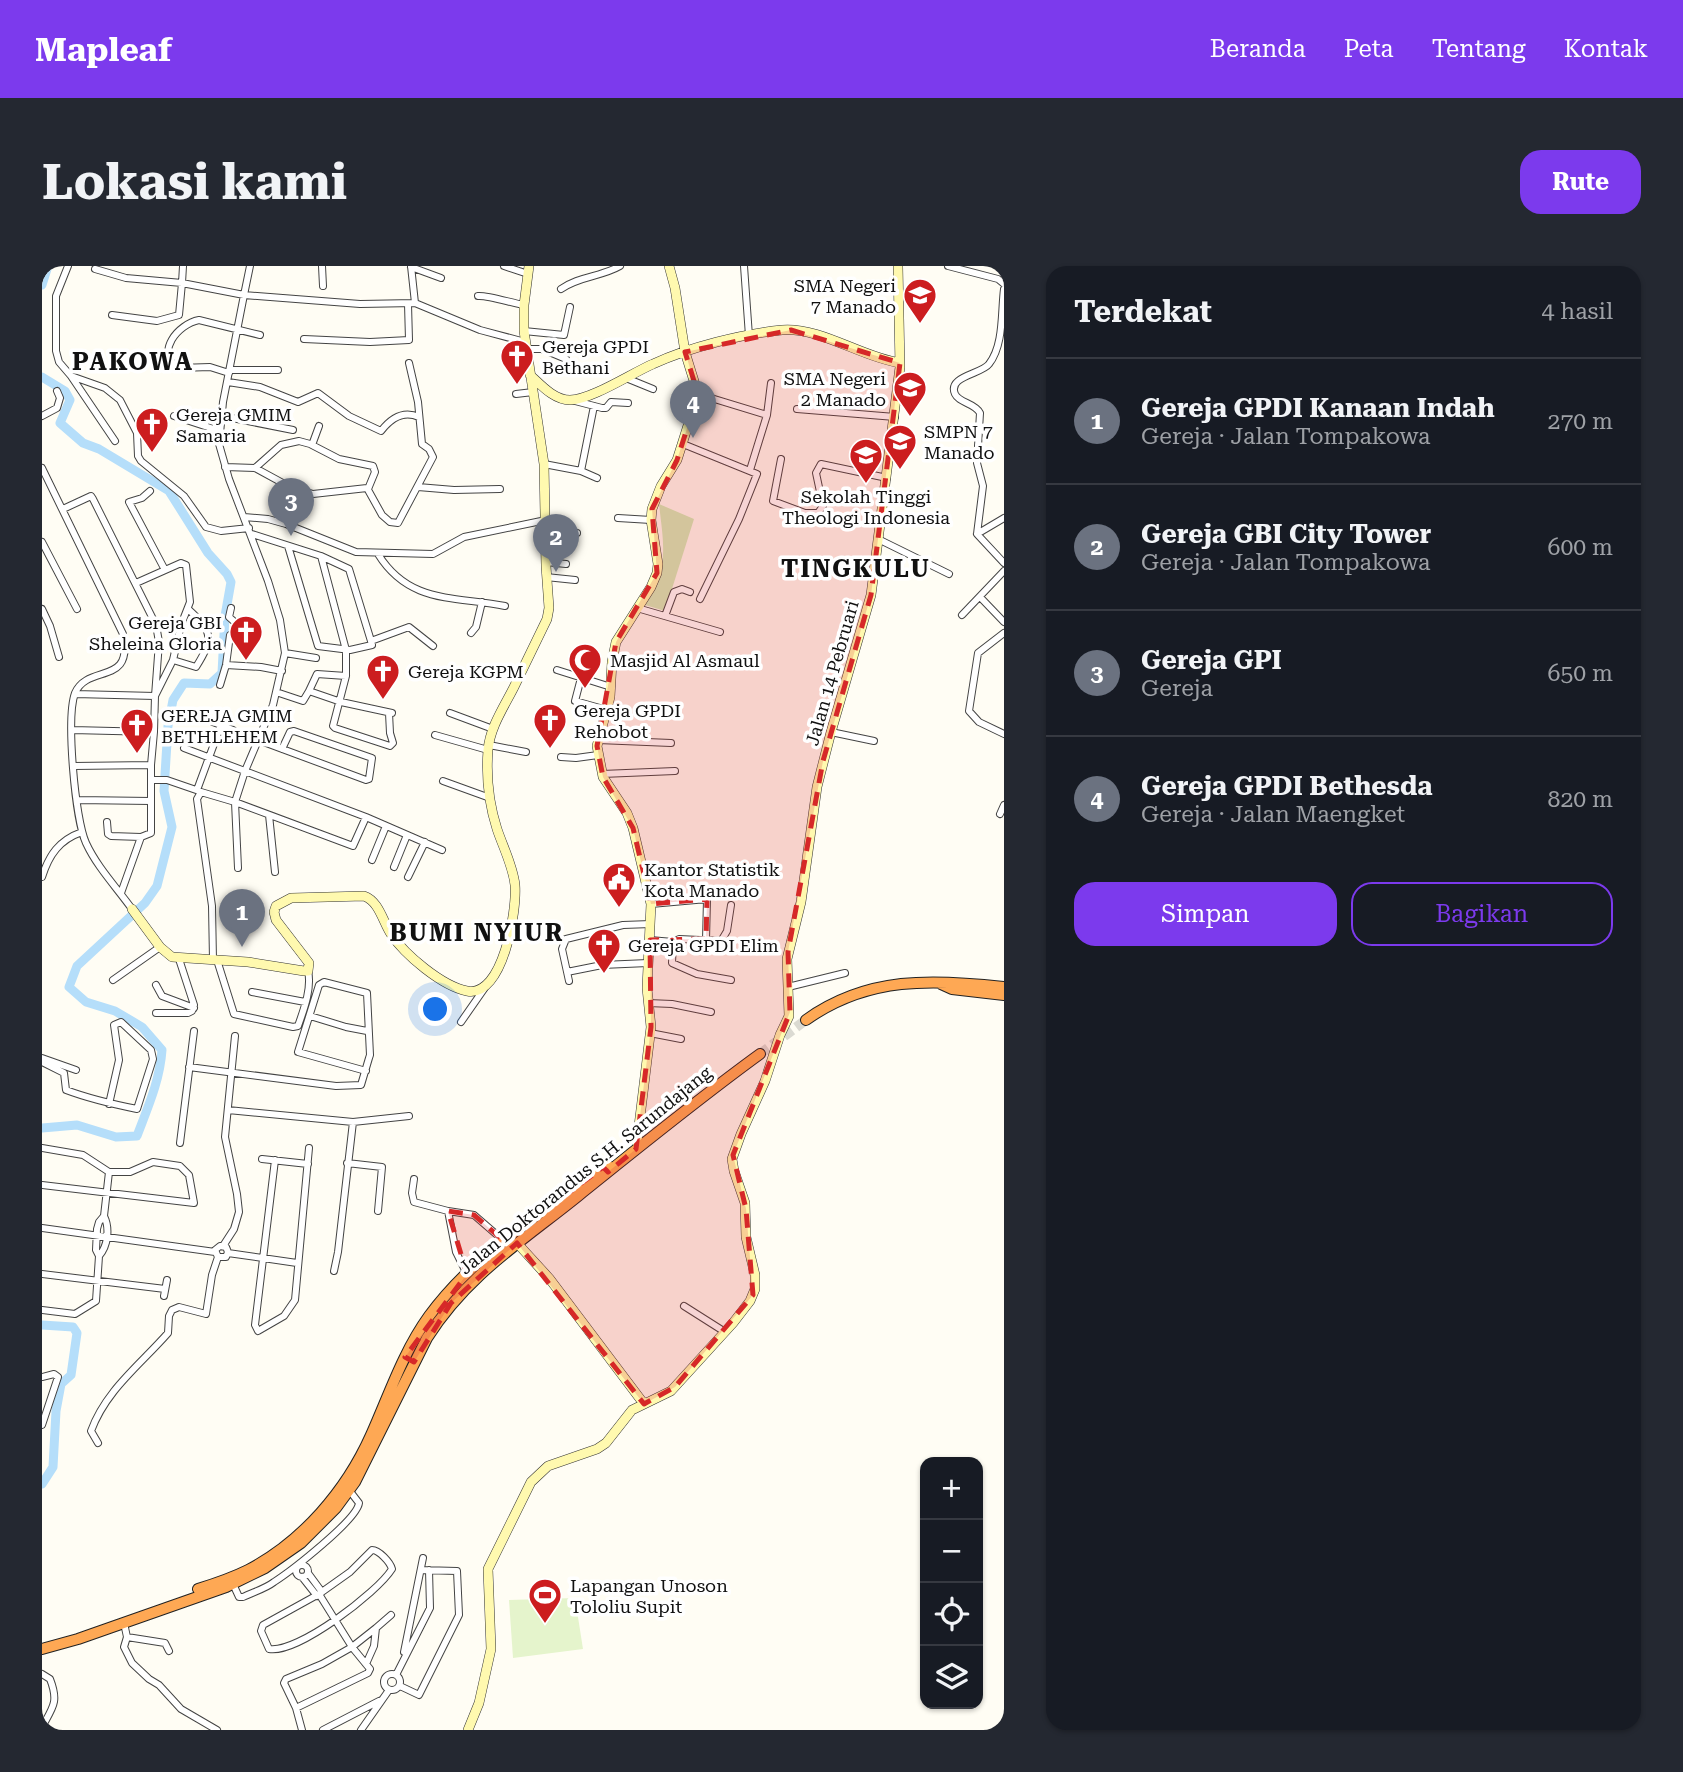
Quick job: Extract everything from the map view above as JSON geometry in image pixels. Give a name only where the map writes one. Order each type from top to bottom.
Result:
[{"type":"highway","points":[[806,1020],[841,999],[880,986],[906,982],[941,984],[953,981],[1004,987]]},
{"type":"highway","points":[[941,984],[952,989],[1004,995]]},
{"type":"highway","name":"Jalan Doktorandus S.H. Sarundajang","points":[[42,1649],[78,1639],[233,1584],[287,1553],[325,1521],[349,1490],[362,1469],[410,1359],[451,1303],[478,1275],[606,1170],[760,1054]]},
{"type":"highway","points":[[62,1642],[75,1633],[247,1571],[300,1534],[325,1507],[359,1460],[428,1317],[467,1274],[504,1241],[606,1170],[633,1144],[704,1095]]},
{"type":"street","points":[[68,266],[56,296],[56,351],[59,362],[115,441]]},
{"type":"street","points":[[112,315],[157,321],[179,314],[183,266]]},
{"type":"street","points":[[238,868],[235,802],[276,692],[285,653],[280,620],[219,444],[250,266]]},
{"type":"street","points":[[322,266],[323,286]]},
{"type":"street","points":[[461,1022],[499,966],[515,899],[512,873],[496,827],[490,798],[489,748],[493,729],[547,619],[549,606],[544,464],[524,331],[528,270],[504,266]]},
{"type":"street","points":[[561,289],[620,266]]},
{"type":"street","points":[[633,1144],[650,1033],[648,963],[651,904],[629,817],[602,774],[598,740],[607,710],[616,642],[657,573],[651,520],[658,491],[675,465],[698,394],[685,352],[669,266]]},
{"type":"street","points":[[744,266],[749,336]]},
{"type":"street","name":"Jalan 14 Pebruari","points":[[468,1730],[479,1703],[491,1648],[488,1569],[529,1485],[536,1475],[548,1466],[601,1447],[627,1414],[676,1387],[750,1301],[756,1285],[746,1237],[745,1203],[732,1159],[790,1012],[788,952],[802,902],[817,787],[871,595],[900,363],[898,266]]},
{"type":"street","points":[[948,266],[999,279],[1004,286],[999,334],[991,362],[982,370],[959,380],[954,388],[957,397],[974,405],[981,413],[977,466],[983,487],[977,534]]},
{"type":"street","points":[[304,339],[370,342],[409,340],[411,267],[441,278]]},
{"type":"street","points":[[95,269],[126,278],[244,295],[315,301],[411,304],[566,359]]},
{"type":"street","points":[[478,296],[484,295],[499,301],[524,305]]},
{"type":"street","points":[[524,331],[564,335],[567,332],[570,307]]},
{"type":"street","points":[[260,335],[194,321],[170,339],[170,359],[179,368],[278,370]]},
{"type":"street","points":[[573,400],[685,352],[782,330],[798,330],[874,357],[900,363]]},
{"type":"street","points":[[368,489],[382,515],[393,523],[400,519],[433,457],[429,449],[422,444],[409,363]]},
{"type":"street","points":[[530,375],[557,396],[604,408],[611,402],[628,403]]},
{"type":"street","points":[[71,376],[105,388],[120,400],[137,433],[138,456],[141,461],[184,496],[206,527],[221,531],[250,531],[321,556],[350,571],[371,645],[346,650],[317,644],[288,546]]},
{"type":"street","points":[[625,378],[653,389]]},
{"type":"street","points":[[228,382],[260,387],[298,402],[318,393],[349,416],[379,431],[399,416],[419,416]]},
{"type":"street","points":[[750,470],[767,415],[772,383]]},
{"type":"street","points":[[42,416],[56,410],[60,398],[57,391]]},
{"type":"street","points":[[516,394],[533,392]]},
{"type":"street","points":[[698,394],[767,415]]},
{"type":"street","points":[[581,471],[594,406]]},
{"type":"street","points":[[797,409],[895,417]]},
{"type":"street","points":[[174,416],[220,431]]},
{"type":"street","points":[[222,416],[293,430]]},
{"type":"street","points":[[312,445],[319,426]]},
{"type":"street","points":[[255,468],[281,445],[299,441],[339,460],[373,466],[375,472],[368,489]]},
{"type":"street","points":[[683,444],[757,475],[700,599]]},
{"type":"street","points":[[781,460],[773,501],[808,514],[818,513],[823,506],[816,473],[821,464],[887,478]]},
{"type":"street","points":[[544,464],[581,471],[597,478]]},
{"type":"street","points":[[225,467],[255,468],[300,492],[323,494],[368,489]]},
{"type":"street","points":[[42,468],[121,626],[126,648],[125,656],[116,668],[87,681],[75,694],[72,730],[77,800],[82,832],[92,854],[160,947],[170,956],[180,959],[248,962],[307,971]]},
{"type":"street","points":[[418,487],[454,490],[499,489]]},
{"type":"street","points":[[149,491],[143,498],[129,502],[165,570]]},
{"type":"street","points":[[63,509],[91,496],[136,583],[158,633],[151,765],[154,780],[151,801],[152,831],[141,836],[109,835],[107,822]]},
{"type":"street","points":[[244,517],[268,519],[356,552],[378,554],[435,553],[464,537],[546,520]]},
{"type":"street","points":[[618,518],[651,520]]},
{"type":"street","points":[[977,534],[1004,518]]},
{"type":"street","points":[[546,533],[577,533]]},
{"type":"street","points":[[977,534],[1004,563]]},
{"type":"street","points":[[878,540],[949,574]]},
{"type":"street","points":[[42,542],[77,609]]},
{"type":"street","points":[[378,554],[393,575],[413,589],[432,595],[505,606]]},
{"type":"street","points":[[309,691],[341,702],[391,713],[390,733],[393,743],[390,746],[333,726],[341,702],[346,676],[346,650],[321,556]]},
{"type":"street","points":[[546,562],[566,564]]},
{"type":"street","points":[[136,583],[181,563],[186,565],[190,602],[179,631],[173,660],[155,696]]},
{"type":"street","points":[[962,615],[1004,571]]},
{"type":"street","points":[[546,578],[575,580]]},
{"type":"street","points":[[665,616],[674,592],[690,592]]},
{"type":"street","points":[[97,601],[106,597]]},
{"type":"street","points":[[979,597],[1004,622]]},
{"type":"street","points":[[471,633],[476,627],[482,602]]},
{"type":"street","points":[[220,685],[230,635],[234,635],[238,625],[230,619],[231,608]]},
{"type":"street","points":[[637,608],[720,632]]},
{"type":"street","points":[[42,609],[59,657]]},
{"type":"street","points":[[173,660],[196,667],[209,638],[205,626],[187,609]]},
{"type":"street","points":[[371,641],[410,627],[433,646]]},
{"type":"street","points":[[1004,633],[978,653],[969,708],[976,720],[1004,734]]},
{"type":"street","points":[[285,653],[316,658]]},
{"type":"street","points":[[226,665],[282,671]]},
{"type":"street","points":[[557,670],[611,687]]},
{"type":"street","points":[[276,692],[303,701],[317,674],[346,676]]},
{"type":"street","points":[[580,678],[575,701],[607,710]]},
{"type":"street","points":[[75,694],[155,696]]},
{"type":"street","points":[[188,712],[233,730]]},
{"type":"street","points":[[450,713],[493,729]]},
{"type":"street","points":[[221,725],[208,758],[197,799],[212,906],[215,960],[233,1011],[238,1016],[297,1027],[309,984],[309,963],[275,918],[276,906],[291,898],[364,896],[373,901],[392,936],[436,976],[467,991],[484,988]]},
{"type":"street","points":[[72,730],[154,732]]},
{"type":"street","points":[[258,740],[282,749],[366,780],[369,779],[373,758],[291,731],[282,749]]},
{"type":"street","points":[[831,732],[874,741]]},
{"type":"street","points":[[435,735],[489,748],[526,752]]},
{"type":"street","points":[[598,740],[671,743]]},
{"type":"street","points":[[184,748],[366,817],[442,850]]},
{"type":"street","points":[[561,757],[598,755]]},
{"type":"street","points":[[74,766],[151,765]]},
{"type":"street","points":[[602,774],[676,771]]},
{"type":"street","points":[[154,780],[167,780],[235,802],[353,846],[366,817]]},
{"type":"street","points":[[443,781],[490,798]]},
{"type":"street","points":[[77,800],[151,801]]},
{"type":"street","points":[[1000,814],[1004,805]]},
{"type":"street","points":[[270,815],[275,872]]},
{"type":"street","points":[[372,860],[386,826]]},
{"type":"street","points":[[42,877],[57,847],[64,840],[82,832]]},
{"type":"street","points":[[394,867],[407,835]]},
{"type":"street","points":[[121,893],[141,836]]},
{"type":"street","points":[[408,877],[425,842]]},
{"type":"street","points":[[651,904],[707,899],[706,940]]},
{"type":"street","points":[[650,940],[673,942],[679,939],[723,939],[731,905]]},
{"type":"street","points":[[569,981],[562,949],[566,939],[623,925],[651,924]]},
{"type":"street","points":[[673,942],[672,963],[691,972],[731,979]]},
{"type":"street","points":[[113,980],[160,947]]},
{"type":"street","points":[[180,959],[194,1008]]},
{"type":"street","points":[[567,972],[602,965],[648,963]]},
{"type":"street","points":[[788,987],[845,973]]},
{"type":"street","points":[[190,1068],[347,1087],[361,1085],[366,1071],[370,1055],[367,993],[322,982],[298,1052],[366,1071]]},
{"type":"street","points":[[156,985],[163,996],[194,1008]]},
{"type":"street","points":[[252,992],[305,1002]]},
{"type":"street","points":[[648,1003],[672,1004],[711,1012]]},
{"type":"street","points":[[156,1013],[188,1013],[194,1008]]},
{"type":"street","points":[[310,1016],[367,1031]]},
{"type":"street","points":[[633,1144],[642,1053],[646,1027],[650,1020]]},
{"type":"street","points":[[42,1060],[64,1073],[66,1090],[95,1101],[109,1104],[137,1109],[153,1059],[151,1050],[121,1022],[114,1025],[119,1060],[109,1104]]},
{"type":"street","points":[[180,1143],[194,1031]]},
{"type":"street","points":[[650,1033],[681,1039]]},
{"type":"street","points":[[98,1443],[92,1429],[106,1402],[134,1368],[167,1335],[172,1310],[179,1307],[204,1315],[207,1311],[218,1246],[223,1246],[234,1229],[239,1212],[225,1140],[235,1037]]},
{"type":"street","points":[[42,1060],[76,1070]]},
{"type":"street","points":[[228,1110],[353,1122],[409,1116]]},
{"type":"street","points":[[334,1271],[353,1122]]},
{"type":"street","points":[[42,1148],[83,1155],[109,1172],[130,1171],[153,1162],[180,1166],[189,1175],[194,1201],[192,1204],[42,1185]]},
{"type":"street","points":[[275,1160],[261,1258],[254,1327],[257,1331],[284,1316],[294,1303],[309,1148]]},
{"type":"street","points":[[262,1159],[308,1164]]},
{"type":"street","points":[[347,1163],[382,1167],[378,1211]]},
{"type":"street","points":[[42,1310],[70,1314],[81,1312],[96,1301],[99,1256],[96,1250],[96,1235],[99,1222],[104,1216],[109,1172]]},
{"type":"street","points":[[414,1179],[414,1202],[474,1215],[504,1241]]},
{"type":"street","points":[[448,1211],[456,1252],[467,1274]]},
{"type":"street","points":[[99,1256],[105,1248],[107,1222],[104,1216]]},
{"type":"street","points":[[42,1228],[216,1255],[223,1259],[228,1254]]},
{"type":"street","points":[[517,1243],[549,1278],[644,1404]]},
{"type":"street","points":[[223,1246],[228,1254]]},
{"type":"street","points":[[228,1254],[297,1263]]},
{"type":"street","points":[[42,1274],[164,1292],[167,1280]]},
{"type":"street","points":[[684,1306],[724,1332]]},
{"type":"street","points":[[42,1377],[54,1374],[58,1377],[42,1425]]},
{"type":"street","points":[[233,1584],[239,1597],[243,1597],[271,1584],[298,1566],[358,1510],[359,1503],[349,1490]]},
{"type":"street","points":[[372,1550],[376,1550],[391,1566],[391,1571],[366,1597],[336,1620],[278,1650],[269,1649],[261,1631],[263,1625],[320,1594],[372,1550]]},
{"type":"street","points":[[287,1553],[298,1566],[306,1566],[305,1575],[320,1594],[352,1647],[370,1671],[384,1679]]},
{"type":"street","points":[[402,1660],[423,1558]]},
{"type":"street","points":[[400,1686],[419,1695],[459,1615],[457,1571],[421,1570]]},
{"type":"street","points":[[396,1675],[430,1608],[429,1570]]},
{"type":"street","points":[[303,1730],[284,1683],[285,1679],[322,1664],[352,1647],[391,1615]]},
{"type":"street","points":[[124,1623],[127,1637],[124,1647],[132,1663],[159,1685],[181,1709],[217,1730]]},
{"type":"street","points":[[366,1664],[373,1650],[376,1629]]},
{"type":"street","points":[[127,1637],[145,1642],[161,1641],[169,1651]]},
{"type":"street","points":[[296,1708],[370,1671]]},
{"type":"street","points":[[42,1674],[50,1679],[55,1695],[52,1710],[42,1727]]},
{"type":"street","points":[[384,1679],[392,1674],[396,1675]]},
{"type":"street","points":[[384,1679],[385,1687],[397,1690],[401,1682],[396,1675]]},
{"type":"street","points":[[361,1730],[389,1690]]},
{"type":"street","points":[[323,1730],[334,1728],[380,1701]]},
{"type":"highlighted area","points":[[791,330],[900,363],[871,595],[823,761],[788,952],[790,1012],[733,1155],[746,1209],[753,1295],[675,1387],[644,1404],[517,1243],[451,1303],[414,1362],[405,1357],[467,1274],[448,1211],[474,1215],[504,1241],[603,1167],[608,1172],[636,1149],[651,1027],[650,940],[706,939],[707,899],[651,904],[633,828],[603,777],[597,746],[616,642],[657,573],[652,509],[677,460],[698,394],[685,352]]},
{"type":"green space","points":[[659,504],[694,519],[665,611],[645,605],[658,578],[663,556]]},
{"type":"green space","name":"Lapangan Unoson Tololiu Supit","points":[[575,1598],[583,1649],[513,1658],[509,1600]]},
{"type":"waterway","points":[[42,285],[48,266]]},
{"type":"waterway","points":[[42,377],[65,391],[70,400],[60,423],[83,443],[99,449],[169,491],[208,553],[231,582],[225,616],[222,673],[210,684],[184,683],[173,700],[168,726],[164,791],[172,827],[157,886],[145,903],[77,966],[69,987],[86,1002],[115,1011],[142,1027],[162,1050],[159,1072],[149,1104],[137,1136],[116,1137],[77,1125],[42,1128]]},
{"type":"waterway","points":[[42,1325],[73,1327],[77,1333],[71,1375],[61,1384],[56,1411],[53,1467],[42,1484]]},
{"type":"tunnel","points":[[760,1054],[806,1020]]},
{"type":"place","name":"SMA Negeri 7 Manado","points":[[920,325]]},
{"type":"place","name":"Gereja GPDI Bethani","points":[[517,386]]},
{"type":"place","name":"SMA Negeri 2 Manado","points":[[910,418]]},
{"type":"place","name":"Gereja GPDI Bethesda","points":[[693,438]]},
{"type":"place","name":"Gereja GMIM Samaria","points":[[152,454]]},
{"type":"place","name":"SMPN 7 Manado","points":[[900,471]]},
{"type":"place","name":"Sekolah Tinggi Theologi Indonesia","points":[[866,485]]},
{"type":"place","name":"Gereja GPI","points":[[291,536]]},
{"type":"place","name":"Gereja GBI City Tower","points":[[556,572]]},
{"type":"place","name":"Gereja GBI Sheleina Gloria","points":[[246,662]]},
{"type":"place","name":"Masjid Al Asmaul","points":[[585,690]]},
{"type":"place","name":"Gereja KGPM","points":[[383,701]]},
{"type":"place","name":"Gereja GPDI Rehobot","points":[[550,750]]},
{"type":"place","name":"GEREJA GMIM BETHLEHEM","points":[[137,755]]},
{"type":"place","name":"Kantor Statistik Kota Manado","points":[[619,909]]},
{"type":"place","name":"Gereja GPDI Kanaan Indah","points":[[242,947]]},
{"type":"place","name":"Gereja GPDI Elim","points":[[604,975]]},
{"type":"place","name":"Lapangan Unoson Tololiu Supit","points":[[545,1625]]},
{"type":"district","name":"PAKOWA","points":[[133,362]]},
{"type":"district","name":"TINGKULU","points":[[856,569]]},
{"type":"district","name":"BUMI NYIUR","points":[[477,933]]}]
